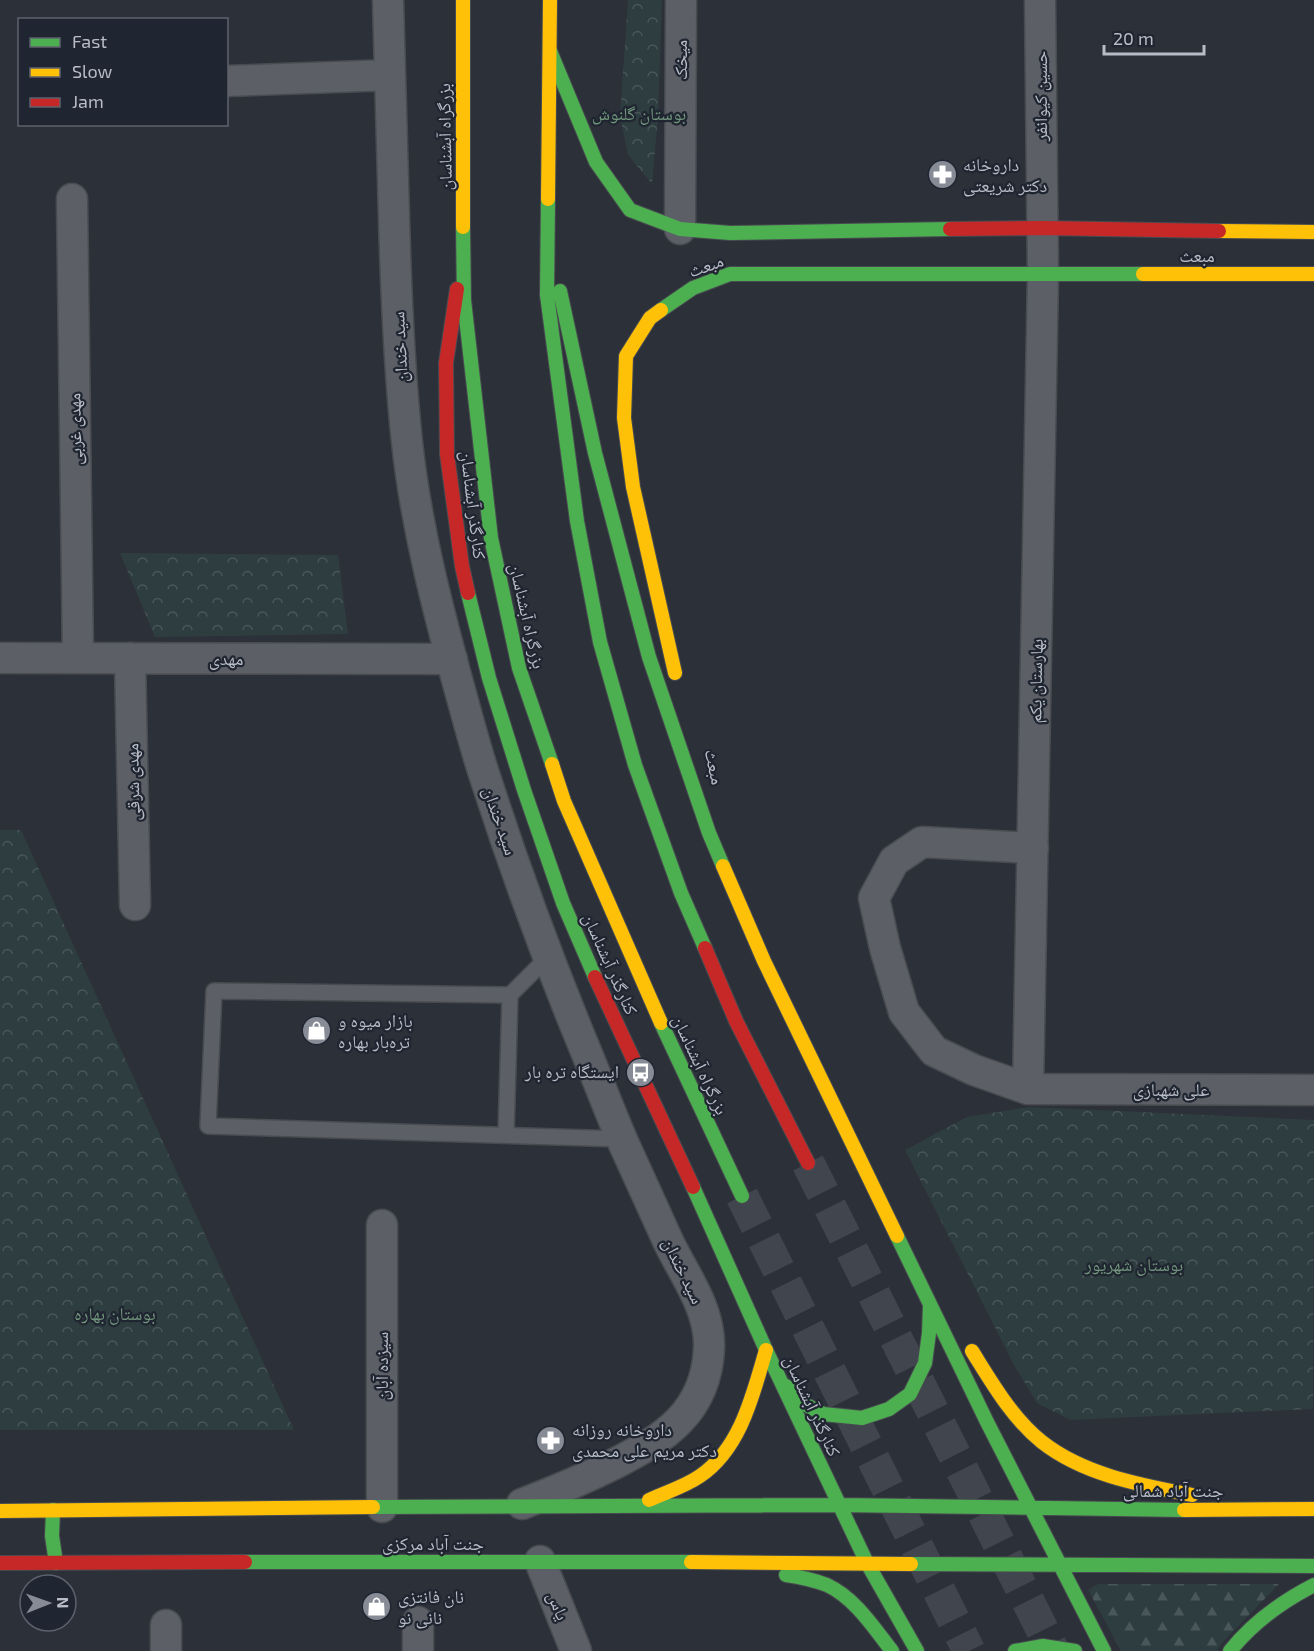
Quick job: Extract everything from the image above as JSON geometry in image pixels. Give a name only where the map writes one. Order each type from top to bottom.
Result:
[{"type":"main road","name":"بزرگراه آبشناسان","points":[[463,0],[464,300],[492,538],[519,668],[564,801],[647,994],[742,1196]]},
{"type":"main road","points":[[550,0],[547,295],[577,521],[600,642],[635,765],[681,892],[736,1021],[808,1163]]},
{"type":"main road","points":[[449,22],[462,88]]},
{"type":"main road","name":"مبعث","points":[[550,51],[596,162],[630,210],[680,229],[730,233],[1042,228],[1314,232]]},
{"type":"main road","points":[[547,235],[595,453],[649,657],[710,833],[764,961],[890,1222],[1104,1651]]},
{"type":"main road","name":"کنارگذر آبشناسان","points":[[464,243],[446,363],[447,454],[462,566],[489,678],[524,790],[563,903],[765,1350],[867,1563],[917,1651]]},
{"type":"main road","name":"مبعث","points":[[678,688],[633,487],[624,418],[626,356],[650,318],[693,288],[730,274],[1314,274]]},
{"type":"main road","name":"مبعث","points":[[686,721],[710,833]]},
{"type":"main road","points":[[890,1222],[954,1322]]},
{"type":"main road","points":[[779,1378],[801,1402],[823,1414],[862,1418],[889,1409],[910,1394],[925,1363],[930,1303]]},
{"type":"main road","points":[[966,1342],[1012,1410],[1042,1442],[1079,1465],[1135,1484],[1286,1509]]},
{"type":"main road","points":[[634,1506],[685,1485],[712,1466],[735,1438],[751,1402],[765,1350]]},
{"type":"main road","name":"جنت آباد مرکزی","points":[[0,1511],[839,1505]]},
{"type":"main road","name":"جنت آباد شمالی","points":[[839,1505],[1178,1510],[1314,1509]]},
{"type":"main road","points":[[52,1510],[51,1536],[56,1563]]},
{"type":"main road","name":"جنت آباد مرکزی","points":[[0,1563],[540,1561],[1061,1566]]},
{"type":"main road","points":[[640,1562],[778,1573],[810,1579],[837,1591],[860,1611],[887,1647]]},
{"type":"main road","points":[[1061,1566],[1314,1566]]},
{"type":"main road","points":[[1230,1651],[1252,1626],[1295,1595],[1314,1585]]},
{"type":"main road","points":[[1015,1651],[1043,1646],[1075,1651]]},
{"type":"street","name":"سید خندان","points":[[388,0],[401,372],[407,445],[431,585],[486,782],[548,957],[622,1139],[670,1245],[700,1303],[709,1333],[709,1349],[703,1384],[683,1417],[671,1430],[653,1443],[569,1486],[517,1506]]},
{"type":"street","name":"میخک","points":[[680,229],[681,0]]},
{"type":"street","name":"حسین کیوانفر","points":[[1040,0],[1043,274]]},
{"type":"street","points":[[228,81],[390,75]]},
{"type":"street","name":"مهدی غربی","points":[[72,199],[78,658]]},
{"type":"street","name":"بهارستان یکم","points":[[1028,1089],[1043,274]]},
{"type":"street","name":"مهدی","points":[[0,658],[452,659]]},
{"type":"street","name":"مهدی شرقی","points":[[130,658],[135,905]]},
{"type":"street","name":"علی شهبازی","points":[[1033,848],[922,842],[894,861],[874,898],[885,948],[904,1012],[934,1051],[974,1070],[1028,1089],[1314,1090]]},
{"type":"street","name":"سیزده آبان","points":[[382,1225],[382,1507]]},
{"type":"street","name":"یاس","points":[[540,1561],[576,1651]]},
{"type":"lane","points":[[506,1135],[510,995],[548,957]]},
{"type":"lane","points":[[510,995],[214,991],[208,1126],[622,1139]]},
{"type":"green space","name":"بوستان گلنوش","points":[[628,0],[662,0],[658,116],[652,184],[628,155],[620,116]]},
{"type":"green space","points":[[120,553],[338,555],[348,634],[155,637]]},
{"type":"green space","name":"بوستان بهاره","points":[[0,830],[21,830],[294,1430],[0,1430]]},
{"type":"green space","name":"بوستان شهریور","points":[[1029,1107],[1314,1120],[1313,1409],[1070,1420],[1037,1403],[1014,1365],[905,1150],[967,1117]]},
{"type":"green space","points":[[1098,1584],[1279,1584],[1221,1644],[1217,1651],[1121,1651],[1088,1590]]},
{"type":"tunnel","points":[[808,1163],[1053,1651]]},
{"type":"tunnel","points":[[742,1196],[969,1651]]},
{"type":"traffic: fast","points":[[550,51],[596,162],[630,210],[680,229],[730,233],[950,229]]},
{"type":"traffic: fast","points":[[548,199],[547,295],[577,521],[600,642],[635,765],[681,893],[705,948]]},
{"type":"traffic: fast","points":[[463,227],[464,300],[491,538],[519,668],[552,764]]},
{"type":"traffic: fast","points":[[661,310],[693,288],[730,274],[1143,274]]},
{"type":"traffic: fast","points":[[560,291],[595,453],[649,657],[709,833],[723,866]]},
{"type":"traffic: fast","points":[[468,593],[489,678],[524,790],[563,903],[595,977]]},
{"type":"traffic: fast","points":[[661,1023],[742,1196]]},
{"type":"traffic: fast","points":[[693,1187],[766,1350],[867,1563],[917,1651]]},
{"type":"traffic: fast","points":[[897,1236],[987,1422],[1104,1651]]},
{"type":"traffic: fast","points":[[786,1386],[801,1402],[823,1414],[862,1418],[889,1409],[910,1394],[925,1363],[930,1305]]},
{"type":"traffic: fast","points":[[373,1507],[839,1505],[1184,1510]]},
{"type":"traffic: fast","points":[[53,1510],[52,1536],[56,1563]]},
{"type":"traffic: fast","points":[[245,1562],[691,1562]]},
{"type":"traffic: fast","points":[[911,1564],[1314,1566]]},
{"type":"traffic: fast","points":[[786,1575],[827,1585],[837,1591],[863,1614],[892,1651]]},
{"type":"traffic: fast","points":[[1230,1651],[1268,1614],[1290,1598],[1314,1585]]},
{"type":"traffic: fast","points":[[1015,1651],[1043,1646],[1075,1651]]},
{"type":"traffic: slow","points":[[463,0],[463,227]]},
{"type":"traffic: slow","points":[[548,199],[550,0]]},
{"type":"traffic: slow","points":[[1219,231],[1314,232]]},
{"type":"traffic: slow","points":[[1143,274],[1314,274]]},
{"type":"traffic: slow","points":[[661,310],[650,318],[626,356],[624,418],[633,487],[675,673]]},
{"type":"traffic: slow","points":[[552,764],[564,801],[661,1023]]},
{"type":"traffic: slow","points":[[723,866],[764,961],[897,1236]]},
{"type":"traffic: slow","points":[[649,1500],[700,1476],[726,1451],[744,1419],[766,1350]]},
{"type":"traffic: slow","points":[[972,1351],[1021,1422],[1031,1433],[1058,1453],[1094,1471],[1192,1495]]},
{"type":"traffic: slow","points":[[0,1511],[373,1507]]},
{"type":"traffic: slow","points":[[1184,1510],[1314,1509]]},
{"type":"traffic: slow","points":[[691,1562],[911,1564]]},
{"type":"traffic: jam","points":[[950,229],[1219,231]]},
{"type":"traffic: jam","points":[[457,289],[446,363],[447,454],[462,566],[468,593]]},
{"type":"traffic: jam","points":[[705,948],[736,1021],[808,1163]]},
{"type":"traffic: jam","points":[[595,977],[693,1187]]},
{"type":"traffic: jam","points":[[0,1563],[245,1562]]},
{"type":"place","name":"داروخانه دکتر شریعتی","points":[[942,175]]},
{"type":"place","name":"بازار میوه و تره‌بار بهاره","points":[[317,1031]]},
{"type":"place","name":"ایستگاه تره بار","points":[[640,1072]]},
{"type":"place","name":"داروخانه روزانه دکتر مریم علی محمدی","points":[[551,1440]]},
{"type":"place","name":"نان فانتزی نانی نو","points":[[377,1607]]}]
